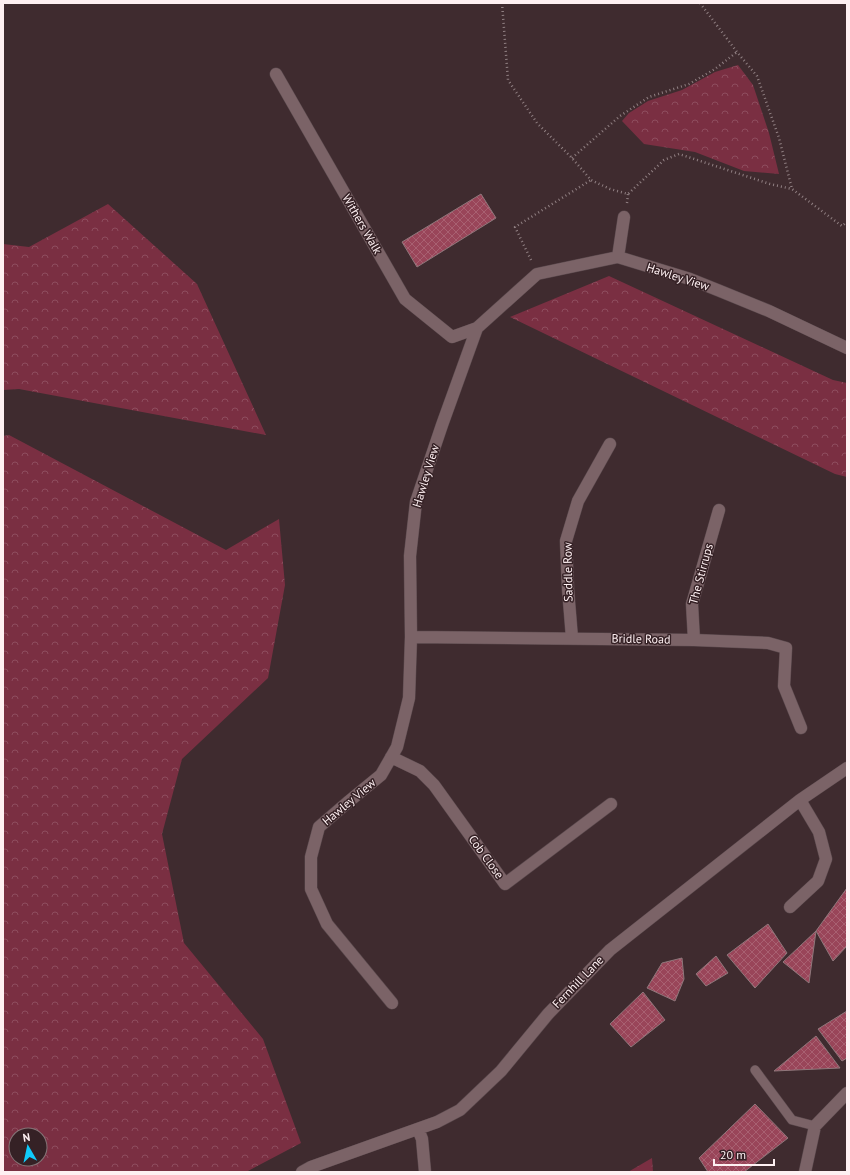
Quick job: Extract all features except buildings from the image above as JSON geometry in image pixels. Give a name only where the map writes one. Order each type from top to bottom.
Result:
[{"type":"street","name":"Withers Walk","points":[[276,74],[405,299],[452,337],[477,328]]},
{"type":"street","points":[[618,257],[624,217]]},
{"type":"street","name":"Hawley View","points":[[392,1004],[327,924],[311,889],[311,857],[319,827],[381,775],[397,747],[409,698],[411,637],[410,556],[416,502],[477,328],[537,274],[618,257],[690,279],[769,311],[847,348]]},
{"type":"street","name":"Saddle Row","points":[[572,638],[566,541],[578,501],[610,444]]},
{"type":"street","name":"The Stirrups","points":[[694,640],[692,604],[719,510]]},
{"type":"street","name":"Bridle Road","points":[[411,637],[694,640],[768,643],[786,648],[784,686],[801,728]]},
{"type":"street","name":"Cob Close","points":[[391,757],[420,771],[434,785],[505,884],[611,804]]},
{"type":"street","name":"Fernhill Lane","points":[[302,1172],[437,1122],[460,1110],[502,1072],[548,1014],[610,950],[800,800],[847,768]]},
{"type":"street","points":[[790,907],[818,881],[826,859],[819,832],[800,800]]},
{"type":"street","points":[[805,1172],[815,1126],[847,1093]]},
{"type":"street","points":[[418,1129],[422,1139],[425,1172]]},
{"type":"lane","points":[[755,1070],[792,1120],[815,1126]]},
{"type":"path","points":[[502,3],[508,80],[537,123],[572,158],[591,180],[610,189],[628,194],[664,160],[679,154],[770,184],[792,189],[842,226],[847,222]]},
{"type":"path","points":[[700,3],[757,76],[779,138],[792,189]]},
{"type":"path","points":[[572,158],[620,116],[649,97],[689,84],[715,69],[737,52]]},
{"type":"path","points":[[537,274],[515,228],[591,180]]},
{"type":"green space","points":[[738,65],[753,85],[769,133],[779,174],[744,171],[695,152],[644,144],[622,121],[629,113],[648,101],[682,90],[715,72]]},
{"type":"green space","points":[[108,204],[197,284],[266,435],[19,389],[3,390],[3,244],[29,247]]},
{"type":"green space","points":[[609,276],[833,380],[847,383],[847,477],[835,474],[510,317]]},
{"type":"green space","points":[[9,435],[226,550],[279,519],[285,585],[268,678],[182,759],[162,834],[184,943],[263,1039],[301,1143],[246,1172],[3,1172],[3,436]]},
{"type":"green space","points":[[652,1158],[653,1172],[628,1172]]}]
